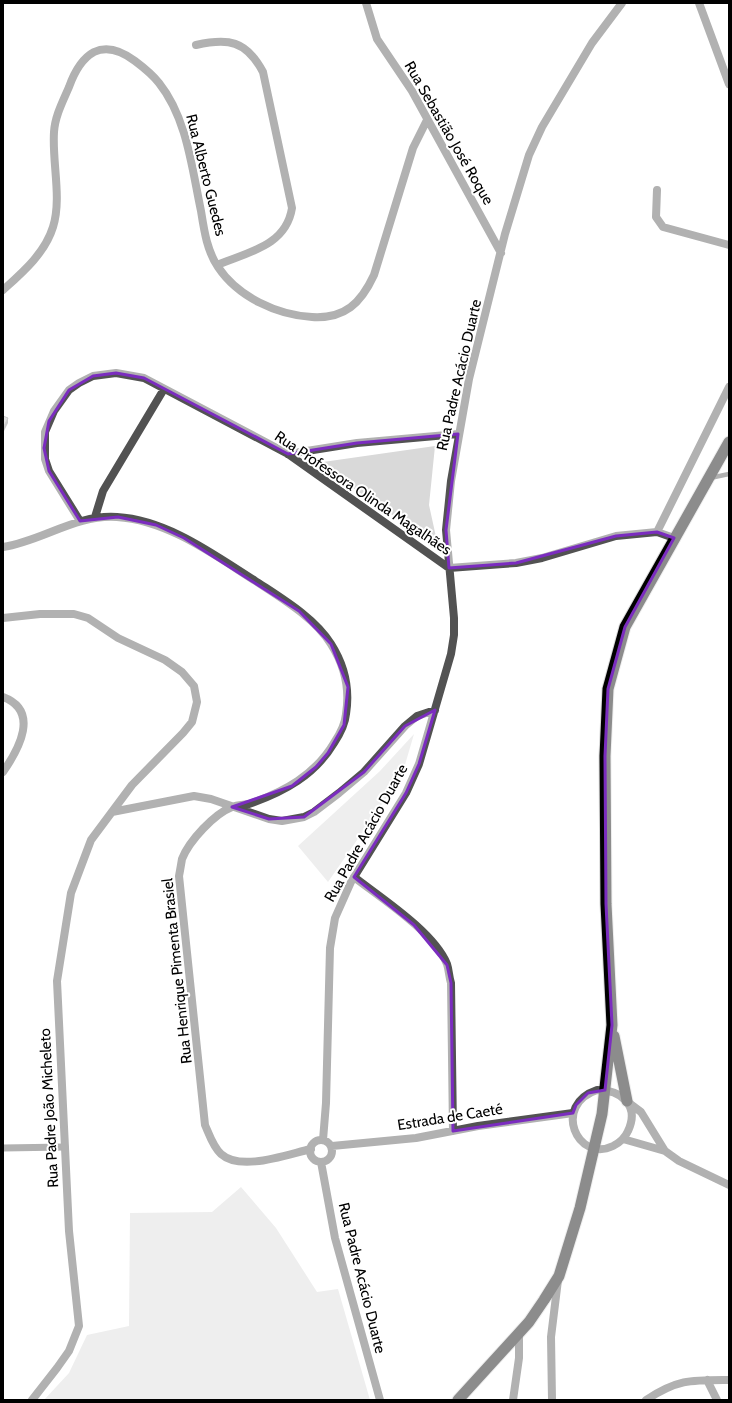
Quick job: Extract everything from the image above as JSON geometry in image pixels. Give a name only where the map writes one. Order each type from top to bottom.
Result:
[{"type":"highway","points":[[458,1400],[519,1332],[544,1300],[558,1276],[567,1254],[595,1148],[606,1090],[612,1025],[606,896],[605,756],[608,689],[625,627],[729,442]]},
{"type":"highway","points":[[612,1025],[628,1102]]},
{"type":"street","name":"Rua Sebastião José Roque","points":[[366,3],[377,39],[412,91],[501,253]]},
{"type":"street","name":"Rua Padre Acácio Duarte","points":[[323,1140],[326,1102],[330,948],[335,918],[354,877],[406,793],[419,764],[436,710],[451,654],[454,635],[446,530],[458,434],[469,379],[501,253],[527,162],[542,127],[592,43],[622,3]]},
{"type":"street","points":[[699,3],[729,84]]},
{"type":"street","points":[[196,45],[225,41],[248,52],[257,61],[263,72],[290,191],[292,208],[290,219],[278,238],[216,265]]},
{"type":"street","name":"Rua Alberto Guedes","points":[[3,290],[31,264],[45,244],[52,229],[56,203],[54,130],[58,113],[72,78],[80,65],[86,57],[102,49],[115,49],[128,56],[144,68],[158,81],[173,106],[188,151],[205,234],[216,265],[224,276],[256,301],[273,308],[307,317],[322,318],[338,314],[351,308],[360,301],[374,275],[412,148],[427,120]]},
{"type":"street","points":[[657,190],[656,217],[663,227],[729,246]]},
{"type":"street","name":"Rua Professora Olinda Magalhães","points":[[80,521],[57,484],[45,459],[45,432],[54,411],[69,390],[79,383],[93,376],[116,373],[131,374],[144,378],[288,454],[449,568]]},
{"type":"street","points":[[657,532],[729,387]]},
{"type":"street","points":[[95,517],[103,491],[164,389]]},
{"type":"street","points":[[288,454],[357,443],[458,434]]},
{"type":"street","name":"Rua Henrique Pimenta Brasiel","points":[[3,547],[95,517],[118,517],[156,526],[212,553],[299,611],[331,644],[340,662],[348,687],[344,725],[328,753],[316,767],[292,786],[248,804],[232,807],[211,820],[186,851],[182,860],[179,876],[205,1125],[221,1154],[231,1160],[253,1162],[311,1149]]},
{"type":"street","points":[[449,568],[516,563],[542,558],[616,536],[657,532],[674,538]]},
{"type":"street","name":"Rua Padre João Micheleto","points":[[3,618],[40,614],[74,614],[88,618],[118,638],[164,660],[182,672],[194,686],[197,702],[192,722],[173,744],[132,785],[91,840],[71,893],[57,980],[69,1231],[79,1326],[68,1351],[57,1368],[32,1400]]},
{"type":"street","points":[[3,697],[17,704],[21,710],[24,726],[16,753],[3,772]]},
{"type":"street","points":[[112,812],[194,796],[211,799],[269,819],[282,821],[304,817],[314,812],[339,794],[364,772],[405,726],[417,716],[436,710]]},
{"type":"street","points":[[354,877],[414,925],[440,953],[447,965],[450,983],[453,1131]]},
{"type":"street","points":[[628,1102],[630,1125],[623,1139],[610,1147],[595,1148],[583,1142],[575,1132],[573,1126],[573,1113],[576,1105],[588,1093],[606,1090],[621,1095],[641,1112],[665,1151]]},
{"type":"street","name":"Estrada de Caeté","points":[[332,1146],[416,1138],[573,1113]]},
{"type":"street","points":[[623,1139],[665,1151],[679,1161],[729,1185]]},
{"type":"street","points":[[323,1140],[332,1146],[331,1157],[322,1162],[313,1158],[311,1149],[316,1142],[323,1140]]},
{"type":"street","points":[[3,1148],[65,1147]]},
{"type":"street","name":"Rua Padre Acácio Duarte","points":[[322,1162],[335,1238],[380,1400]]},
{"type":"street","points":[[552,1400],[551,1337],[558,1276]]},
{"type":"street","points":[[513,1400],[519,1358],[519,1332]]},
{"type":"street","points":[[707,1380],[717,1400]]},
{"type":"street","points":[[646,1400],[666,1387],[686,1381],[729,1380]]},
{"type":"lane","points":[[709,479],[729,474]]},
{"type":"highlighted area","points":[[116,373],[144,378],[288,454],[357,443],[458,434],[446,530],[449,568],[516,563],[616,536],[657,532],[674,538],[625,627],[608,689],[605,756],[606,904],[612,1025],[605,1090],[588,1093],[576,1105],[573,1113],[453,1131],[451,983],[447,965],[414,925],[354,877],[406,793],[419,764],[435,710],[405,726],[364,772],[304,817],[269,819],[232,807],[292,786],[316,767],[328,753],[344,725],[348,687],[331,644],[299,611],[184,538],[156,525],[118,517],[80,521],[49,471],[44,448],[49,421],[69,390],[93,376]]},
{"type":"shaded area","points":[[435,446],[429,505],[438,546],[316,463]]},
{"type":"shaded area","points":[[414,734],[402,775],[328,882],[298,846],[380,771]]},
{"type":"shaded area","points":[[241,1187],[276,1228],[317,1292],[338,1289],[370,1400],[44,1400],[69,1373],[87,1335],[129,1326],[130,1213],[212,1212]]},
{"type":"building","points":[[3,416],[8,418],[3,428]]}]
